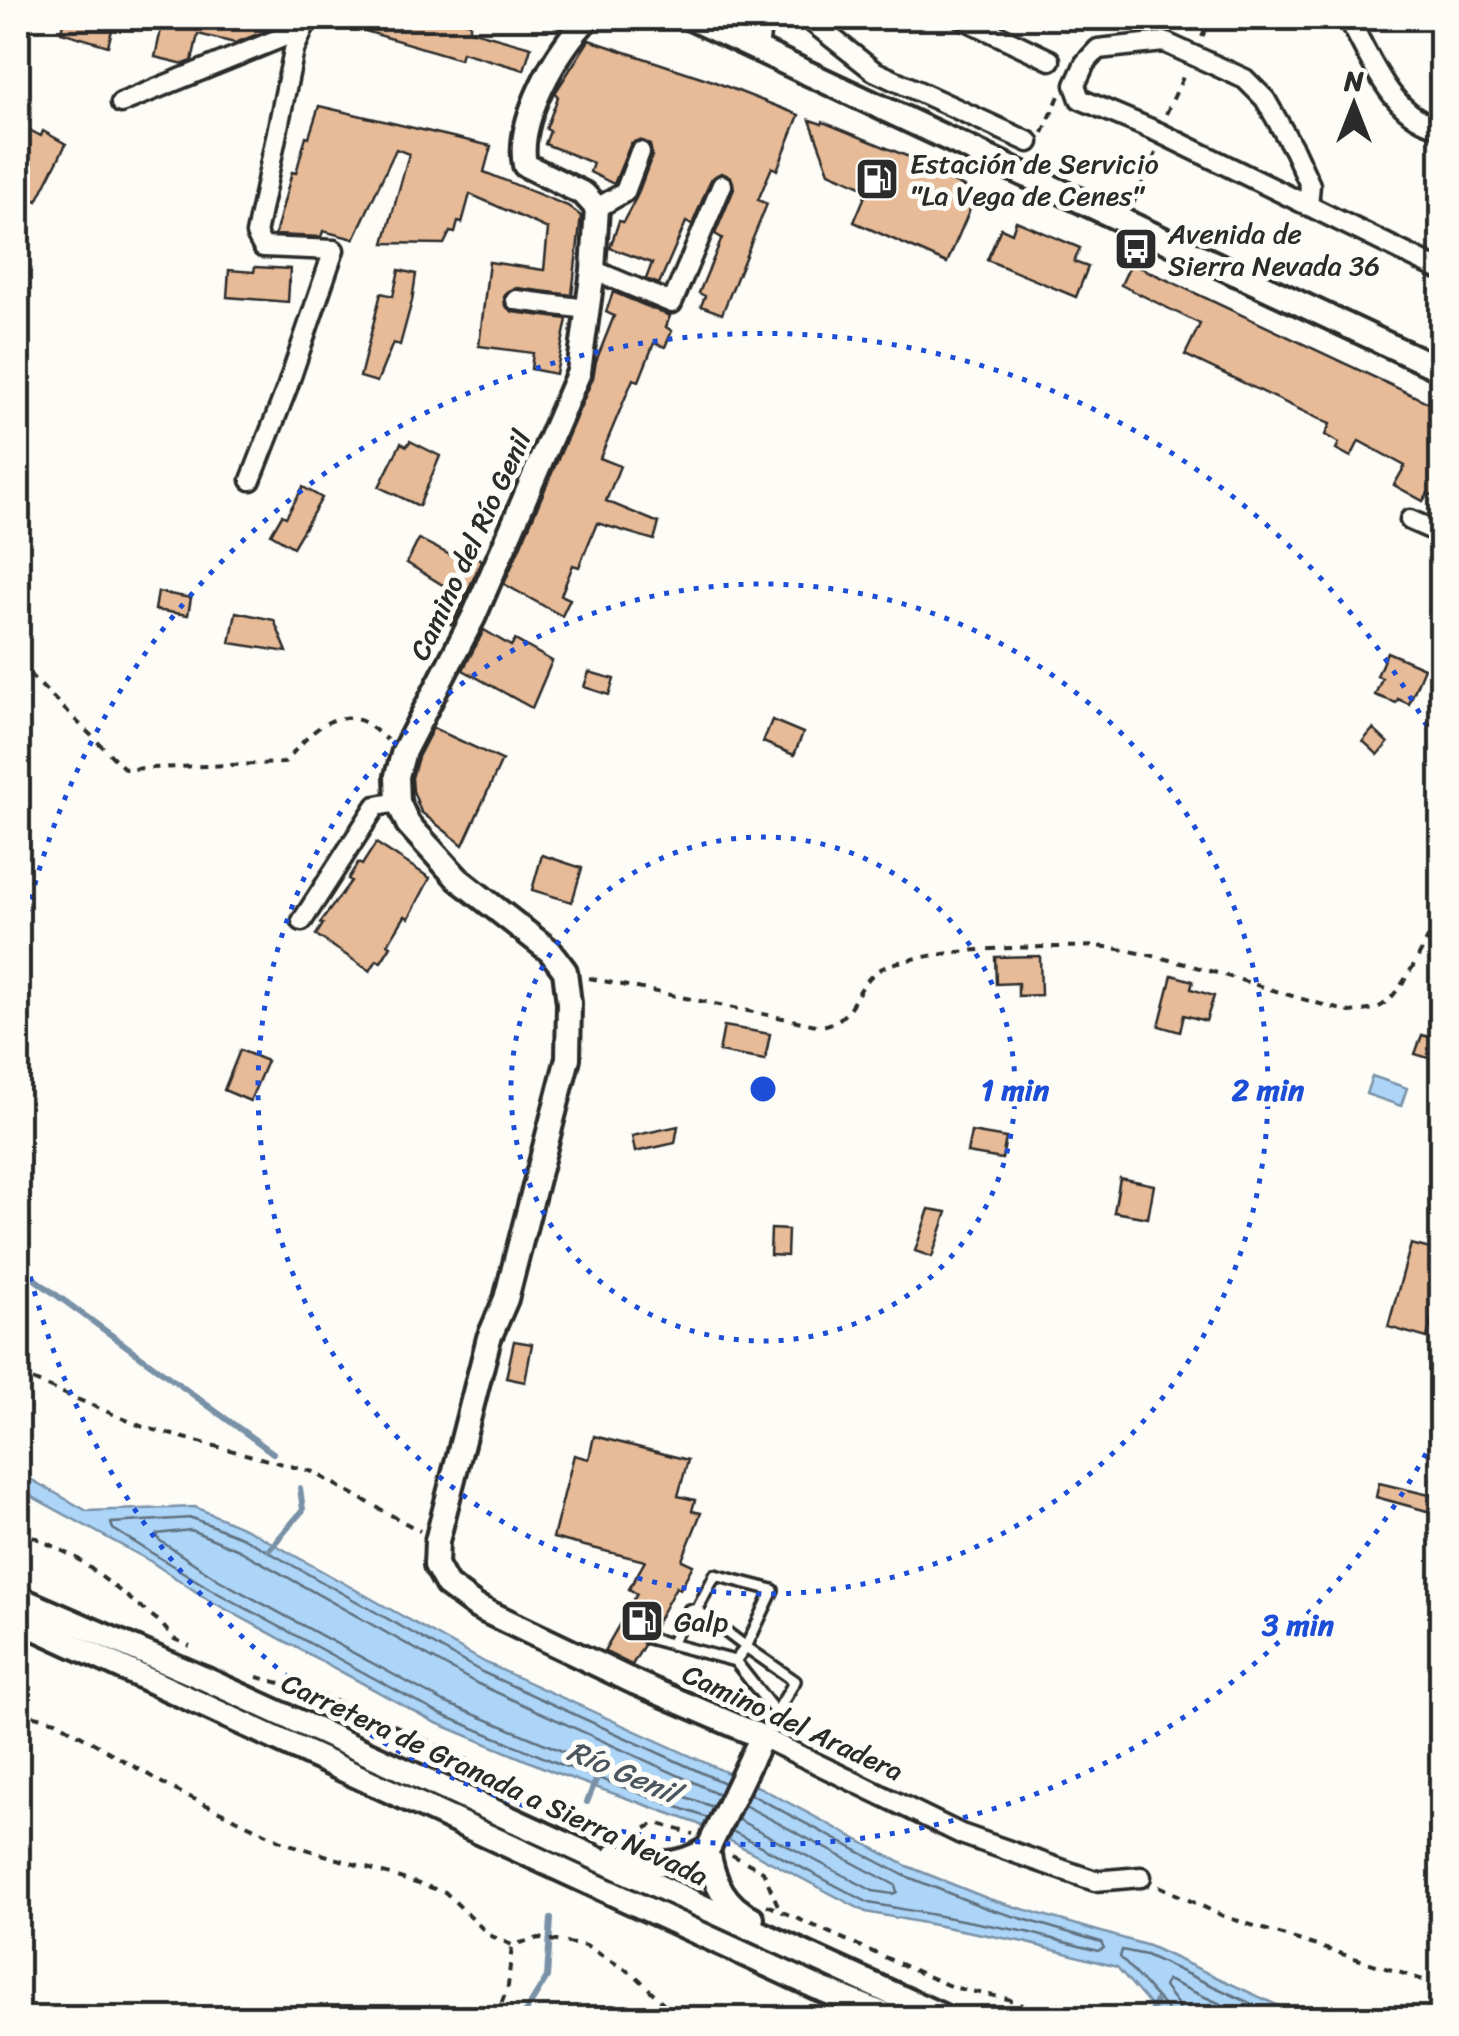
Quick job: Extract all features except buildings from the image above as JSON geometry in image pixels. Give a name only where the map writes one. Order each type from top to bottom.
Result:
[{"type":"street","points":[[588,18],[568,28],[524,128],[525,166],[584,194],[597,208],[625,192],[640,152]]},
{"type":"street","points":[[694,18],[1442,370]]},
{"type":"street","points":[[758,49],[762,18]]},
{"type":"street","points":[[807,18],[874,71],[1034,142]]},
{"type":"street","points":[[962,18],[1050,60]]},
{"type":"street","points":[[1348,18],[1395,100],[1427,125],[1442,127]]},
{"type":"street","points":[[120,103],[306,23]]},
{"type":"street","points":[[250,480],[287,388],[334,250],[264,246],[256,234],[294,50],[306,23]]},
{"type":"street","points":[[1308,206],[1310,185],[1265,99],[1245,78],[1164,42],[1098,49],[1085,62],[1076,84],[1080,99],[1161,134],[1308,206],[1442,271]]},
{"type":"street","points":[[593,270],[672,303],[722,185]]},
{"type":"street","name":"Camino del Río Genil","points":[[398,802],[397,776],[404,751],[474,616],[580,372],[597,208]]},
{"type":"street","points":[[516,300],[587,309]]},
{"type":"street","points":[[1410,520],[1442,534]]},
{"type":"street","points":[[302,921],[376,806],[398,802],[408,824],[458,879],[550,951],[565,971]]},
{"type":"street","name":"Camino del Aradera","points":[[565,971],[568,1058],[506,1299],[489,1338],[437,1541],[436,1565],[447,1585],[477,1606],[762,1737],[960,1834],[1095,1881],[1141,1877]]},
{"type":"street","name":"Carretera de Granada a Sierra Nevada","points":[[18,1598],[206,1679],[946,2018]]},
{"type":"street","name":"Carretera de Granada a Sierra Nevada","points":[[18,1620],[443,1818],[893,2018]]},
{"type":"street","points":[[762,1737],[707,1853],[678,1886],[688,1916],[774,1958],[816,1987]]},
{"type":"street","points":[[443,1818],[488,1826],[662,1902],[682,1898]]},
{"type":"street","points":[[573,1848],[662,1865],[707,1853]]},
{"type":"street","points":[[707,1853],[726,1900],[738,1912],[836,1957],[872,1985]]},
{"type":"lane","points":[[697,1610],[715,1575],[773,1590],[746,1648],[735,1661]]},
{"type":"lane","points":[[671,1644],[689,1610],[697,1610],[795,1681],[762,1737]]},
{"type":"lane","points":[[648,1638],[735,1661],[776,1713]]},
{"type":"path","points":[[1125,224],[1194,55]]},
{"type":"path","points":[[1034,142],[1060,95]]},
{"type":"path","points":[[18,663],[124,769],[284,764],[314,729],[340,718],[361,721],[404,751]]},
{"type":"path","points":[[565,971],[821,1026],[836,1024],[847,1014],[859,988],[874,973],[895,962],[1004,946],[1109,947],[1171,960],[1350,1012],[1384,1004],[1396,992],[1442,912]]},
{"type":"path","points":[[18,1374],[143,1427],[313,1472],[437,1541]]},
{"type":"path","points":[[18,1528],[78,1558],[160,1622],[174,1639],[190,1647]]},
{"type":"path","points":[[254,1676],[304,1688],[391,1721],[529,1794],[627,1838],[656,1824],[707,1853],[763,1871],[779,1908],[952,1987],[1008,1999],[1050,2018]]},
{"type":"path","points":[[18,1712],[56,1721],[171,1788],[286,1844],[445,1892],[489,1936],[512,1945],[539,1938],[586,1946],[635,1975],[671,2011],[688,2018]]},
{"type":"path","points":[[1141,1877],[1223,1916],[1442,1986]]},
{"type":"path","points":[[496,2018],[508,1986],[512,1945]]},
{"type":"water","points":[[1372,1076],[1407,1088],[1401,1106],[1366,1094]]},
{"type":"water","name":"Río Genil","points":[[18,1472],[87,1511],[195,1507],[249,1530],[486,1663],[761,1788],[907,1866],[989,1899],[1149,1946],[1305,2018],[1161,2018],[1117,1967],[1024,1942],[866,1912],[696,1823],[559,1774],[434,1722],[207,1599],[150,1561],[18,1489]]},
{"type":"waterway","points":[[18,1267],[273,1453]]},
{"type":"waterway","points":[[269,1550],[303,1510],[300,1488]]},
{"type":"waterway","name":"Río Genil","points":[[587,1802],[596,1780]]},
{"type":"waterway","points":[[522,2018],[547,1977],[551,1919]]},
{"type":"waterway","points":[[1148,2018],[1156,2001]]},
{"type":"place","name":"Estación de Servicio \"La Vega de Cenes\"","points":[[877,179]]},
{"type":"place","name":"Avenida de Sierra Nevada 36","points":[[1136,249]]},
{"type":"place","name":"Galp","points":[[642,1621]]}]
